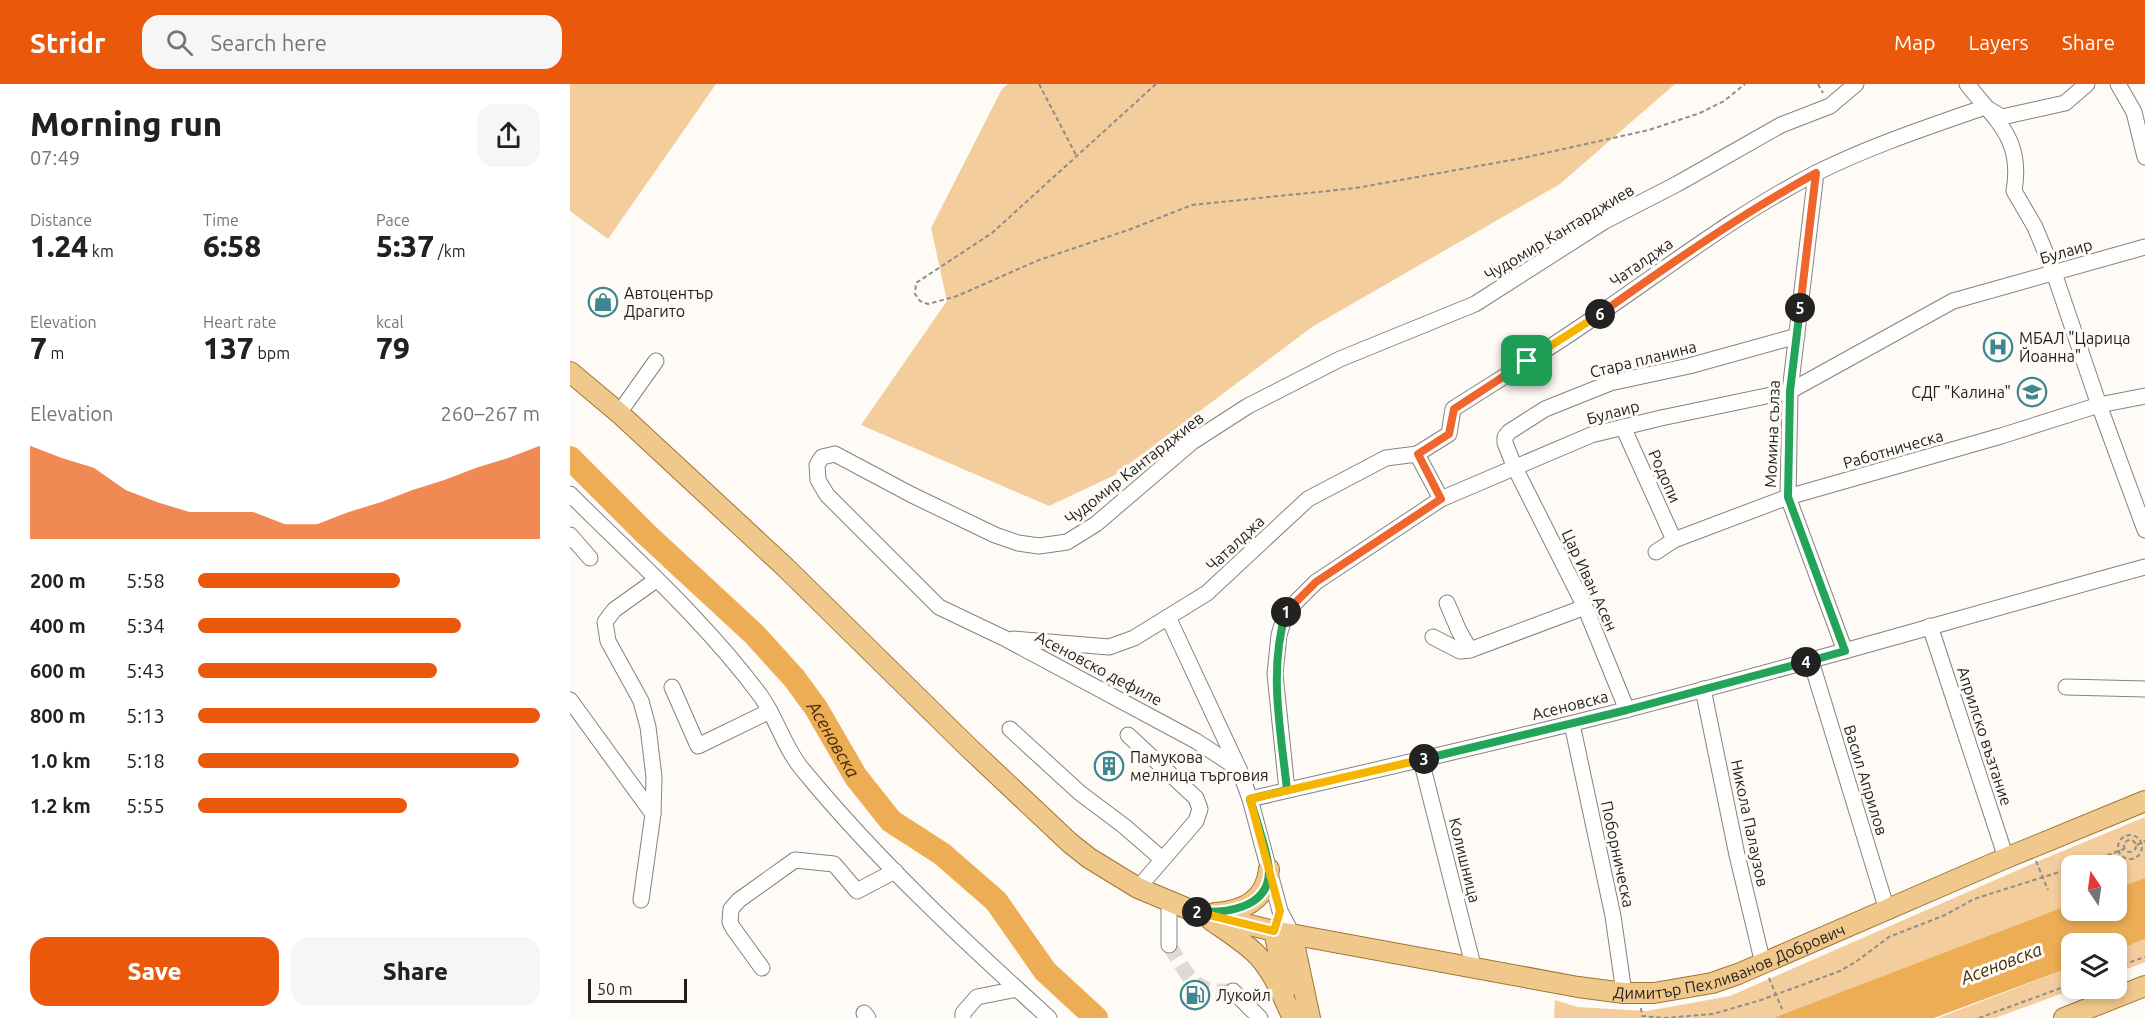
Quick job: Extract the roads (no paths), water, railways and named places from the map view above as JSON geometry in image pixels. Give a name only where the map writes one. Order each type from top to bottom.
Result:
[{"type":"main road","points":[[570,372],[619,413],[784,567],[1043,818],[1089,858],[1108,871],[1169,903],[1199,913],[1254,952],[1269,970],[1298,1017]]},
{"type":"main road","name":"Димитър Пехливанов Добрович","points":[[1199,913],[1336,943],[1474,969],[1631,993],[1684,989],[1712,983],[1763,964],[2006,858],[2145,801]]},
{"type":"main road","points":[[1199,913],[1224,912],[1244,906],[1261,894],[1266,887],[1269,869]]},
{"type":"main road","points":[[1283,932],[1298,1017]]},
{"type":"main road","points":[[1283,932],[1300,972]]},
{"type":"main road","points":[[1298,1017],[1300,972],[1303,960],[1310,950],[1336,943]]},
{"type":"main road","points":[[2064,1018],[2093,1013],[2145,986]]},
{"type":"street","name":"Чудомир Кантарджиев","points":[[939,607],[827,495],[818,480],[816,465],[822,457],[836,454],[912,495],[995,535],[1018,543],[1039,546],[1067,542],[1096,524],[1192,442],[1248,406],[1340,359],[1475,304],[1605,221],[1677,184],[1781,125],[1830,106],[1856,84]]},
{"type":"street","points":[[1967,84],[2012,143],[2017,171],[2014,191],[2035,227],[2054,273],[2145,530]]},
{"type":"street","points":[[1985,107],[2002,117],[2065,103],[2071,90],[2087,84]]},
{"type":"street","points":[[2118,84],[2140,111],[2145,157]]},
{"type":"street","name":"Чаталджа","points":[[1004,638],[1109,647],[1134,638],[1207,593],[1308,500],[1386,458],[1418,454],[1449,434],[1454,409],[1600,314],[1703,241],[1816,173],[1884,142],[1985,107]]},
{"type":"street","name":"Момина сълза","points":[[1816,173],[1790,391],[1788,497],[1845,651]]},
{"type":"street","name":"Булаир","points":[[1287,790],[1275,674],[1279,635],[1286,612],[1316,582],[1441,499],[1591,435],[1790,391],[1953,301],[2145,247]]},
{"type":"street","name":"Стара планина","points":[[1515,468],[1505,443],[1505,437],[1509,432],[1545,409],[1610,383],[1689,366],[1797,336]]},
{"type":"street","points":[[619,413],[656,361]]},
{"type":"street","name":"Работническа","points":[[1656,552],[1674,540],[1788,497],[1990,440],[2099,405],[2145,396]]},
{"type":"street","name":"Родопи","points":[[1623,427],[1674,540]]},
{"type":"street","points":[[1418,454],[1441,499]]},
{"type":"street","name":"Цар Иван Асен","points":[[1515,468],[1585,607],[1627,710]]},
{"type":"street","points":[[570,494],[718,643],[762,698],[801,768],[895,871],[922,900],[1049,1018]]},
{"type":"street","points":[[570,535],[590,558]]},
{"type":"street","name":"Асеновска","points":[[1250,799],[1627,710],[2145,567]]},
{"type":"street","points":[[641,900],[653,814],[654,777],[648,727],[641,701],[608,640],[606,622],[614,610],[656,580]]},
{"type":"street","points":[[1447,603],[1470,650]]},
{"type":"street","name":"Асеновско дефиле","points":[[939,607],[1004,638],[1196,741],[1239,769]]},
{"type":"street","points":[[1433,637],[1460,651],[1470,650],[1585,607]]},
{"type":"street","points":[[1168,617],[1239,769],[1250,799],[1280,911],[1283,932]]},
{"type":"street","name":"Априлско възтание","points":[[1930,626],[2006,858]]},
{"type":"street","name":"Васил Априлов","points":[[1811,661],[1887,910]]},
{"type":"street","points":[[672,687],[698,746],[770,711]]},
{"type":"street","points":[[2066,687],[2145,689]]},
{"type":"street","name":"Никола Палаузов","points":[[1703,689],[1737,855],[1763,964]]},
{"type":"street","points":[[570,700],[653,814]]},
{"type":"street","name":"Поборническа","points":[[1572,723],[1631,993]]},
{"type":"street","points":[[1010,729],[1080,793],[1124,826],[1162,859]]},
{"type":"street","points":[[1128,735],[1192,793],[1199,803],[1199,816],[1196,821],[1138,888]]},
{"type":"street","name":"Колишница","points":[[1421,760],[1474,969]]},
{"type":"street","points":[[762,968],[730,922],[731,909],[739,900],[795,860],[834,864],[857,891],[895,871]]},
{"type":"street","points":[[1169,903],[1169,945]]},
{"type":"street","points":[[963,1018],[963,1013],[977,997],[1017,988]]},
{"type":"street","points":[[1233,991],[1260,1018]]},
{"type":"water","points":[[2145,878],[2145,939],[2127,946],[2127,933],[2061,933],[2061,971],[1934,1018],[1773,1018],[2061,908],[2061,921],[2127,921],[2127,884]]},
{"type":"waterway","name":"Асеновска","points":[[570,458],[647,535],[754,634],[794,678],[816,708],[856,777],[891,821],[942,854],[996,901],[1045,971],[1096,1018]]},
{"type":"tunnel","points":[[1169,945],[1193,981],[1209,989],[1233,991]]},
{"type":"place","name":"Автоцентър Драгито","points":[[603,302]]},
{"type":"place","name":"МБАЛ \"Царица Йоанна\"","points":[[1998,347]]},
{"type":"place","name":"СДГ \"Калина\"","points":[[2032,392]]},
{"type":"place","name":"Памукова мелница търговия","points":[[1109,766]]},
{"type":"place","name":"Лукойл","points":[[1195,995]]}]
